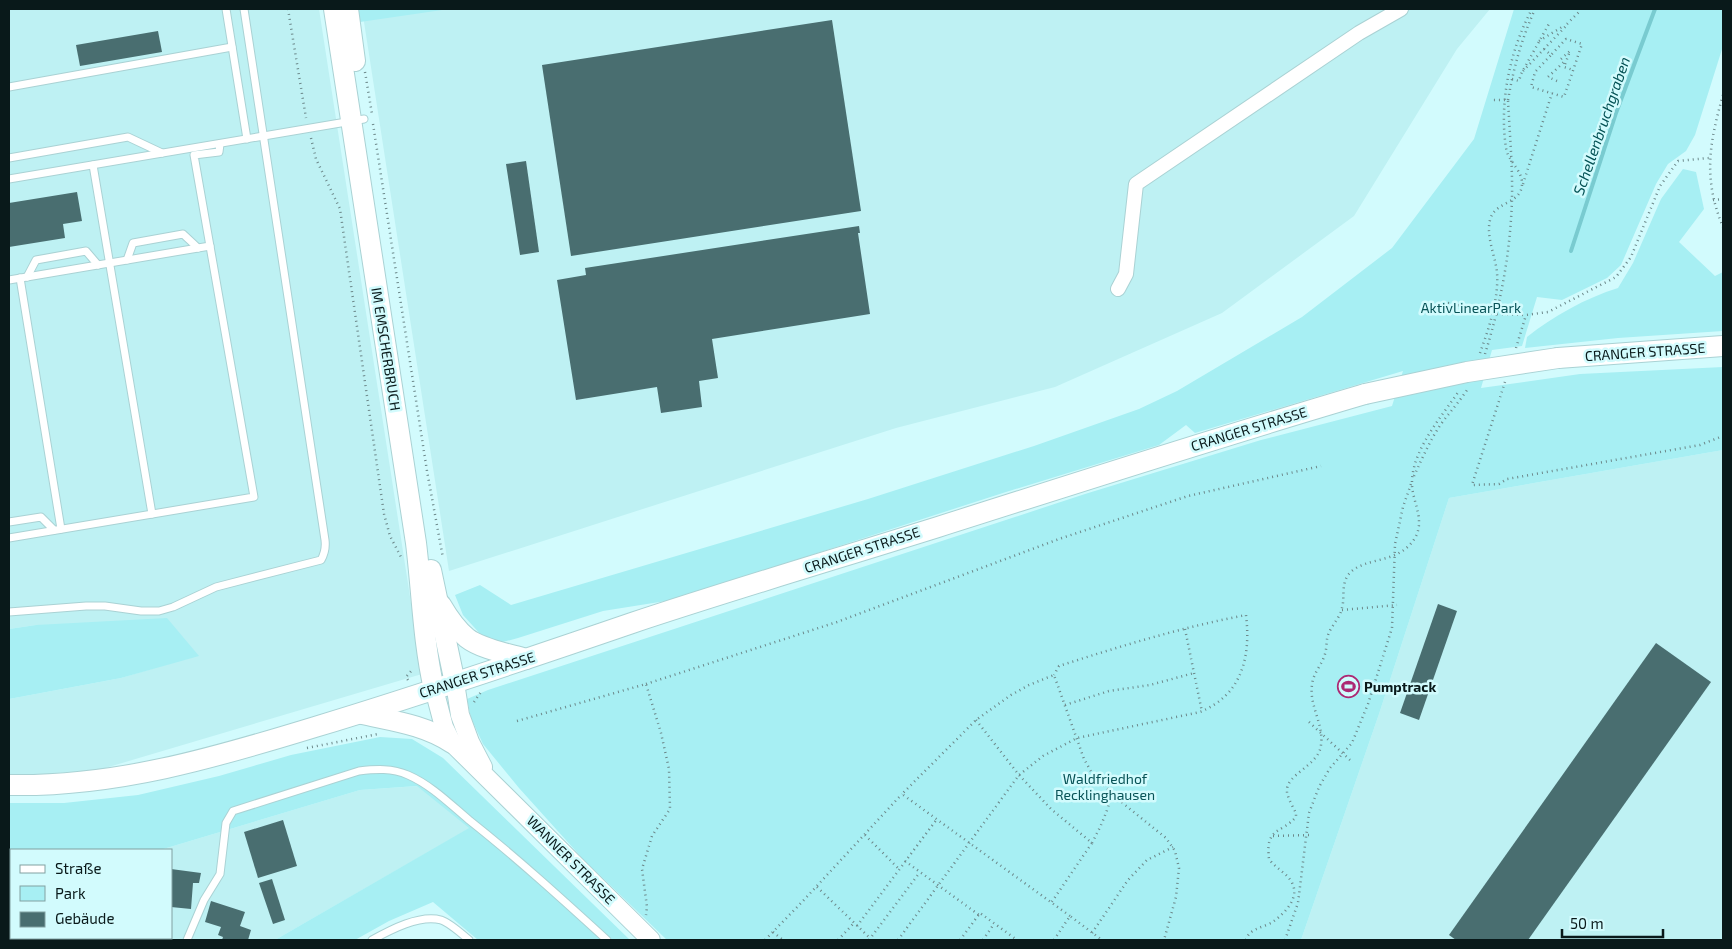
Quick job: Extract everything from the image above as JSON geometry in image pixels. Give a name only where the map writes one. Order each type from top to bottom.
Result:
[{"type":"main road","name":"IM EMSCHERBRUCH","points":[[334,9],[357,120],[432,574],[426,651],[434,689]]},
{"type":"main road","name":"IM EMSCHERBRUCH","points":[[348,9],[357,120]]},
{"type":"main road","name":"CRANGER STRASSE","points":[[9,785],[82,782],[124,777],[168,769],[254,746],[360,714],[650,618],[1215,438],[1366,394],[1467,372],[1558,358],[1723,346]]},
{"type":"main road","name":"IM EMSCHERBRUCH","points":[[429,601],[455,682]]},
{"type":"main road","points":[[429,601],[468,639],[526,659]]},
{"type":"main road","points":[[360,714],[417,725],[438,733],[452,743]]},
{"type":"street","points":[[1118,289],[1126,274],[1136,184],[1359,33],[1401,9]]},
{"type":"street","name":"WANNER STRASSE","points":[[455,682],[460,715],[470,742],[490,780]]},
{"type":"street","name":"WANNER STRASSE","points":[[434,689],[444,727],[452,743],[646,935]]},
{"type":"lane","points":[[226,9],[247,139]]},
{"type":"lane","points":[[9,612],[86,606],[106,606],[140,612],[159,611],[173,607],[216,587],[321,560],[324,554],[326,548],[325,540],[244,9]]},
{"type":"lane","points":[[9,87],[232,47]]},
{"type":"lane","points":[[9,179],[357,120]]},
{"type":"lane","points":[[9,158],[128,137],[162,154]]},
{"type":"lane","points":[[9,538],[254,497],[194,155],[218,152],[220,144]]},
{"type":"lane","points":[[93,165],[152,514]]},
{"type":"lane","points":[[128,260],[133,243],[183,234],[198,248]]},
{"type":"lane","points":[[9,280],[210,246]]},
{"type":"lane","points":[[58,530],[24,278],[36,260],[86,251],[98,265]]},
{"type":"lane","points":[[9,522],[41,517],[58,530]]},
{"type":"lane","points":[[187,940],[204,900],[220,874],[226,823],[233,811],[359,771],[379,769],[396,771],[407,775],[439,795],[501,845],[607,940]]},
{"type":"lane","points":[[372,940],[385,932],[425,918],[443,920],[469,940]]},
{"type":"path","points":[[288,9],[308,129],[316,159],[340,208],[384,514],[390,536],[404,565]]},
{"type":"path","points":[[1507,100],[1522,39],[1534,9]]},
{"type":"path","points":[[1522,188],[1521,176],[1508,156],[1505,135],[1507,100],[1513,57],[1521,33],[1534,9]]},
{"type":"path","points":[[1521,74],[1579,12]]},
{"type":"path","points":[[1512,80],[1520,81],[1521,74],[1550,22]]},
{"type":"path","points":[[1538,42],[1567,25]]},
{"type":"path","points":[[1566,39],[1582,44],[1573,70],[1564,97],[1530,87],[1536,72],[1566,39]]},
{"type":"path","points":[[1544,49],[1550,55]]},
{"type":"path","points":[[1561,59],[1569,50],[1564,67],[1573,70]]},
{"type":"path","points":[[1557,81],[1548,77],[1566,60]]},
{"type":"path","points":[[364,64],[427,471],[432,574]]},
{"type":"path","points":[[1479,356],[1495,299],[1497,273],[1490,237],[1492,213],[1502,204],[1516,198],[1522,188],[1552,94]]},
{"type":"path","points":[[1723,95],[1722,105],[1712,133],[1709,158],[1713,200],[1723,227]]},
{"type":"path","points":[[1493,100],[1507,100]]},
{"type":"path","points":[[1448,303],[1497,314],[1526,315],[1548,312],[1616,277],[1631,257],[1660,186],[1678,161],[1709,158]]},
{"type":"path","points":[[1483,359],[1497,314],[1508,260],[1512,217],[1511,161]]},
{"type":"path","points":[[1713,200],[1723,199]]},
{"type":"path","points":[[1513,357],[1526,315]]},
{"type":"path","points":[[1507,375],[1472,485],[1499,484],[1507,480],[1700,445],[1723,436]]},
{"type":"path","points":[[1246,940],[1250,933],[1280,916],[1287,910],[1293,900],[1295,890],[1293,884],[1269,859],[1269,845],[1276,830],[1289,823],[1296,816],[1287,794],[1289,783],[1320,752],[1321,734],[1314,708],[1312,686],[1314,676],[1325,655],[1328,635],[1342,610],[1344,584],[1351,572],[1394,556],[1412,543],[1419,529],[1419,514],[1412,481],[1417,457],[1461,387]]},
{"type":"path","points":[[1285,940],[1298,903],[1309,813],[1319,788],[1330,768],[1352,743],[1374,688],[1392,628],[1395,544],[1403,507],[1425,451],[1467,389]]},
{"type":"path","points":[[517,721],[646,684],[837,622],[1059,539],[1188,496],[1321,466]]},
{"type":"path","points":[[1342,610],[1397,605]]},
{"type":"path","points":[[765,940],[817,887],[902,794],[976,720],[1011,695],[1054,675],[1060,666],[1185,629],[1246,615],[1247,650],[1242,670],[1232,690],[1216,705],[1202,712],[1077,738],[1043,756],[1019,775],[898,940]]},
{"type":"path","points":[[1185,629],[1202,712]]},
{"type":"path","points":[[406,677],[412,671],[414,661]]},
{"type":"path","points":[[1065,705],[1109,691],[1150,686],[1194,673]]},
{"type":"path","points":[[1054,675],[1084,760],[1093,775],[1166,838],[1173,847],[1179,868],[1176,897],[1164,940]]},
{"type":"path","points":[[646,684],[661,733],[669,769],[670,808],[652,836],[642,869],[647,907],[646,935]]},
{"type":"path","points":[[976,720],[1019,775],[1051,809],[1092,843]]},
{"type":"path","points":[[1310,722],[1350,760]]},
{"type":"path","points":[[1051,903],[1104,822],[1112,792]]},
{"type":"path","points":[[902,794],[1102,940]]},
{"type":"path","points":[[857,926],[937,819]]},
{"type":"path","points":[[864,835],[899,870]]},
{"type":"path","points":[[1273,836],[1310,835]]},
{"type":"path","points":[[1092,932],[1128,880],[1147,860],[1173,847]]},
{"type":"path","points":[[905,861],[978,915],[980,914],[1017,940]]},
{"type":"path","points":[[817,887],[870,940],[920,872]]},
{"type":"path","points":[[960,940],[978,915]]},
{"type":"path","points":[[1054,940],[1070,916]]},
{"type":"path","points":[[838,940],[854,923]]},
{"type":"path","points":[[983,940],[994,924]]},
{"type":"path","points":[[774,932],[783,940]]},
{"type":"shaded area","points":[[9,9],[319,9],[422,674],[85,774],[9,774],[9,699],[121,678],[198,655],[36,625],[9,629]]},
{"type":"shaded area","points":[[362,9],[1490,9],[1457,49],[1354,216],[1222,313],[1055,387],[896,428],[449,571]]},
{"type":"shaded area","points":[[1723,450],[1723,940],[1301,940],[1379,714],[1449,498]]},
{"type":"shaded area","points":[[418,786],[470,828],[275,940],[112,940],[172,939],[172,849],[163,849],[360,790]]},
{"type":"green space","points":[[358,9],[449,9],[360,22]]},
{"type":"green space","points":[[1514,9],[1723,9],[1723,46],[1695,135],[1686,151],[1668,164],[1656,184],[1621,265],[1607,278],[1562,300],[1537,297],[1522,346],[1492,350],[1481,388],[1580,374],[1723,367],[1723,450],[1449,498],[1379,714],[1301,940],[667,940],[583,859],[519,788],[483,744],[471,718],[467,699],[488,690],[1085,494],[1261,440],[1392,406],[1403,371],[1195,433],[1186,425],[1159,445],[1006,492],[672,600],[603,611],[499,643],[482,636],[463,615],[455,595],[480,585],[511,605],[868,499],[1034,446],[1139,409],[1177,391],[1302,317],[1392,248],[1474,139]]},
{"type":"green space","points":[[1683,169],[1696,172],[1704,209],[1679,242],[1715,276],[1723,272],[1723,331],[1618,338],[1525,348],[1527,337],[1548,322],[1582,302],[1618,288],[1633,263],[1661,199]]},
{"type":"green space","points":[[167,618],[199,656],[121,678],[9,699],[9,629],[36,625]]},
{"type":"green space","points":[[380,737],[412,739],[443,758],[630,940],[478,940],[433,902],[389,921],[355,940],[275,940],[469,828],[417,786],[360,790],[163,849],[10,849],[9,908],[9,803],[64,803],[138,795],[219,776],[291,755]]},
{"type":"green space","points":[[44,939],[112,940],[45,940]]},
{"type":"building","points":[[832,20],[861,211],[571,256],[542,65]]},
{"type":"building","points":[[158,31],[162,52],[80,66],[76,45]]},
{"type":"building","points":[[526,161],[539,252],[520,255],[506,164]]},
{"type":"building","points":[[77,192],[82,221],[63,224],[65,238],[9,247],[9,203]]},
{"type":"building","points":[[859,226],[860,233],[858,233],[870,314],[712,339],[718,378],[699,381],[702,407],[661,413],[657,387],[576,400],[557,280],[586,275],[585,268]]},
{"type":"building","points":[[1438,604],[1457,611],[1419,720],[1400,713]]},
{"type":"building","points":[[1656,643],[1711,682],[1528,940],[1456,940],[1449,935]]},
{"type":"building","points":[[283,820],[297,866],[258,878],[244,832]]},
{"type":"building","points":[[172,869],[201,873],[199,883],[193,883],[191,909],[172,907]]},
{"type":"building","points":[[272,879],[285,920],[273,924],[259,883]]},
{"type":"building","points":[[211,901],[245,912],[240,926],[251,930],[248,940],[222,940],[223,937],[218,935],[221,927],[205,922]]},
{"type":"waterway","name":"Schellenbruchgraben","points":[[1571,251],[1616,113],[1655,9]]},
{"type":"place","name":"Pumptrack","points":[[1348,687]]},
{"type":"park label","name":"AktivLinearPark","points":[[1471,308]]},
{"type":"park label","name":"Waldfriedhof Recklinghausen","points":[[1105,788]]}]
